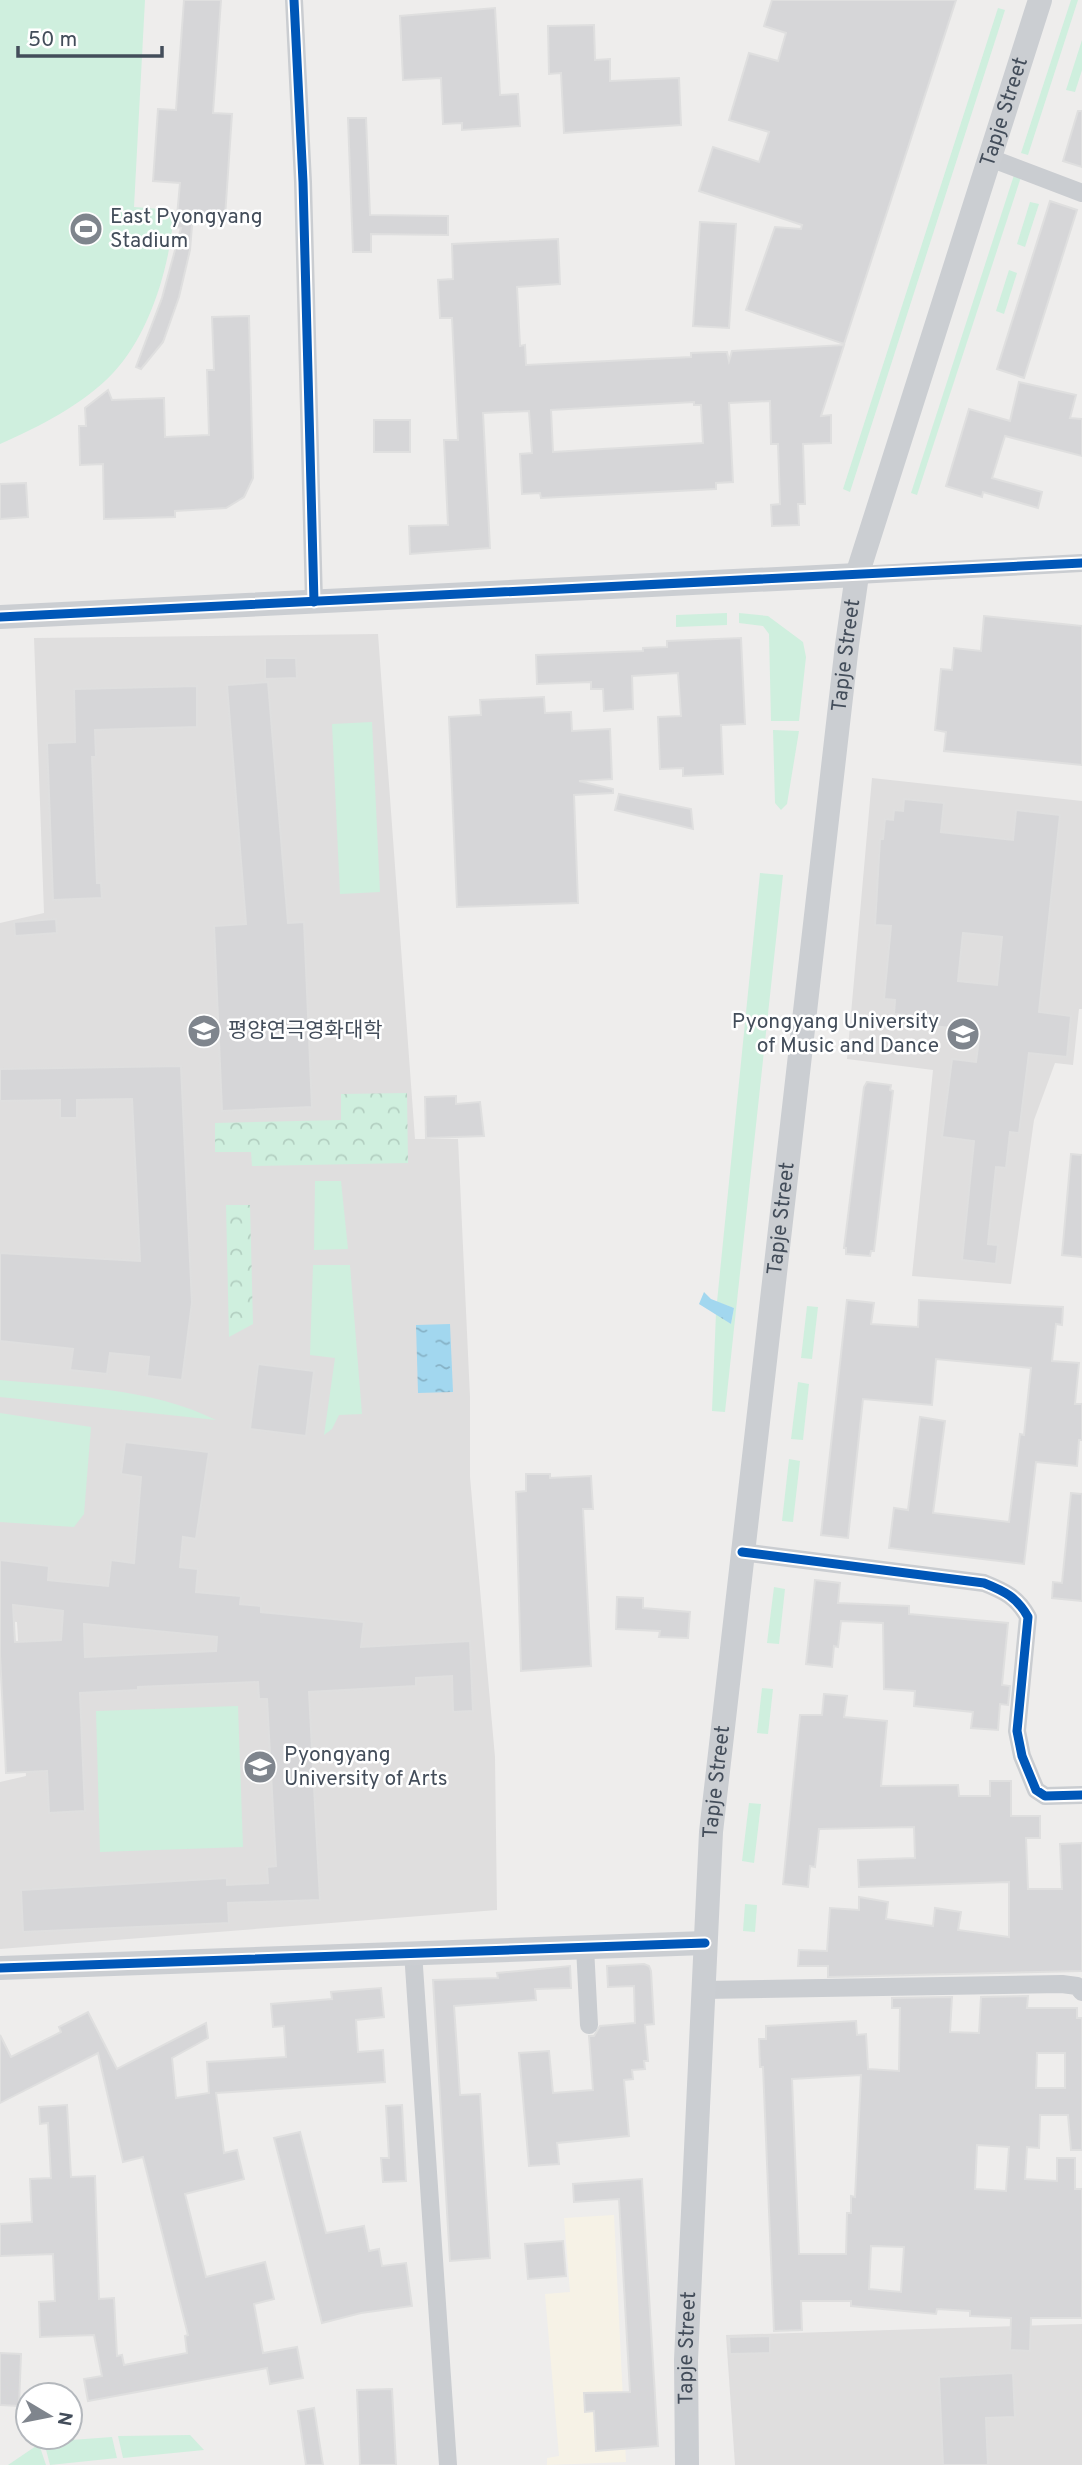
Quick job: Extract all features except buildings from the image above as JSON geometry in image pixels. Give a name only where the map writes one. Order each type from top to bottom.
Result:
[{"type":"main road","name":"Tapje Street","points":[[687,2465],[686,2360],[711,1832],[857,575],[1040,0]]},
{"type":"main road","points":[[0,617],[857,575]]},
{"type":"main road","points":[[0,1968],[705,1943]]},
{"type":"street","points":[[294,0],[303,182],[314,602]]},
{"type":"street","points":[[990,158],[1082,193]]},
{"type":"street","points":[[857,575],[1082,563]]},
{"type":"street","points":[[742,1552],[984,1583],[1007,1592],[1021,1603],[1028,1617],[1017,1731],[1022,1756],[1036,1790],[1045,1796],[1082,1795]]},
{"type":"street","points":[[585,1947],[589,2025]]},
{"type":"street","points":[[413,1952],[448,2465]]},
{"type":"street","points":[[703,1990],[1062,1984],[1077,1986],[1082,1992]]},
{"type":"shaded area","name":"평양연극영화대학","points":[[378,634],[415,1139],[458,1139],[470,1397],[470,1477],[495,1757],[497,1910],[0,1949],[0,1782],[26,1776],[17,1622],[0,1620],[0,923],[44,913],[34,638]]},
{"type":"shaded area","name":"Pyongyang University of Music and Dance","points":[[872,778],[1082,801],[1082,1009],[1079,1009],[1073,1065],[1055,1063],[1034,1120],[1011,1284],[912,1276],[933,1070],[847,1059]]},
{"type":"shaded area","points":[[614,2215],[626,2462],[547,2465],[547,2458],[559,2456],[545,2294],[570,2292],[564,2218]]},
{"type":"shaded area","points":[[1082,2324],[1082,2465],[735,2465],[726,2335]]},
{"type":"green space","name":"East Pyongyang Stadium","points":[[0,0],[145,0],[134,207],[174,210],[169,252],[157,296],[126,357],[113,373],[75,405],[0,444]]},
{"type":"green space","points":[[1071,0],[1078,0],[1028,155],[1021,153]]},
{"type":"green space","points":[[998,8],[1005,10],[850,492],[843,489]]},
{"type":"green space","points":[[1082,40],[1082,70],[1075,92],[1066,90]]},
{"type":"green space","points":[[1015,172],[1022,174],[917,495],[911,493]]},
{"type":"green space","points":[[1030,202],[1039,204],[1025,247],[1017,244]]},
{"type":"green space","points":[[1009,270],[1017,273],[1004,314],[996,311]]},
{"type":"green space","points":[[727,613],[727,625],[676,627],[676,615]]},
{"type":"green space","points":[[739,613],[768,616],[803,642],[806,657],[799,721],[771,721],[769,634],[763,626],[739,623]]},
{"type":"green space","points":[[372,722],[380,892],[340,894],[332,724]]},
{"type":"green space","points":[[773,730],[799,731],[787,804],[781,810],[775,803]]},
{"type":"green space","points":[[760,873],[783,875],[725,1412],[712,1411],[716,1313],[731,1324],[734,1308],[717,1302]]},
{"type":"green space","points":[[407,1093],[408,1163],[252,1166],[251,1152],[215,1152],[215,1123],[341,1120],[341,1094]]},
{"type":"green space","points":[[315,1181],[341,1181],[348,1249],[314,1250]]},
{"type":"green space","points":[[226,1205],[250,1205],[253,1324],[229,1337]]},
{"type":"green space","points":[[313,1265],[350,1265],[362,1414],[339,1415],[332,1429],[324,1435],[335,1358],[310,1355]]},
{"type":"green space","points":[[807,1306],[818,1307],[812,1359],[801,1358]]},
{"type":"green space","points":[[0,1380],[137,1395],[190,1409],[216,1420],[0,1397]]},
{"type":"green space","points":[[798,1382],[809,1384],[803,1440],[791,1439]]},
{"type":"green space","points":[[0,1413],[91,1427],[84,1514],[74,1527],[0,1522]]},
{"type":"green space","points":[[789,1459],[800,1461],[793,1522],[782,1521]]},
{"type":"green space","points":[[774,1587],[785,1589],[779,1644],[767,1643]]},
{"type":"green space","points":[[762,1688],[773,1689],[768,1734],[757,1733]]},
{"type":"green space","points":[[238,1706],[243,1847],[100,1852],[96,1711]]},
{"type":"green space","points":[[749,1803],[761,1804],[754,1863],[742,1861]]},
{"type":"green space","points":[[745,1904],[757,1905],[755,1932],[743,1931]]},
{"type":"green space","points":[[190,2435],[204,2450],[123,2458],[118,2436]]},
{"type":"green space","points":[[112,2437],[117,2458],[50,2465],[46,2451],[84,2451],[84,2439]]},
{"type":"green space","points":[[29,2451],[41,2451],[46,2465],[8,2465]]},
{"type":"water","points":[[704,1292],[711,1299],[734,1308],[731,1324],[699,1304]]},
{"type":"water","points":[[450,1324],[453,1392],[418,1393],[416,1325]]},
{"type":"cycle path","points":[[294,0],[303,182],[314,602]]},
{"type":"cycle path","points":[[0,617],[1082,563]]},
{"type":"cycle path","points":[[742,1552],[984,1583],[1009,1596],[1028,1617],[1017,1731],[1022,1756],[1036,1790],[1045,1796],[1082,1795]]},
{"type":"cycle path","points":[[0,1968],[705,1943]]},
{"type":"place","name":"East Pyongyang Stadium","points":[[86,229]]},
{"type":"place","name":"평양연극영화대학","points":[[204,1031]]},
{"type":"place","name":"Pyongyang University of Music and Dance","points":[[963,1034]]},
{"type":"place","name":"Pyongyang University of Arts","points":[[260,1767]]}]
